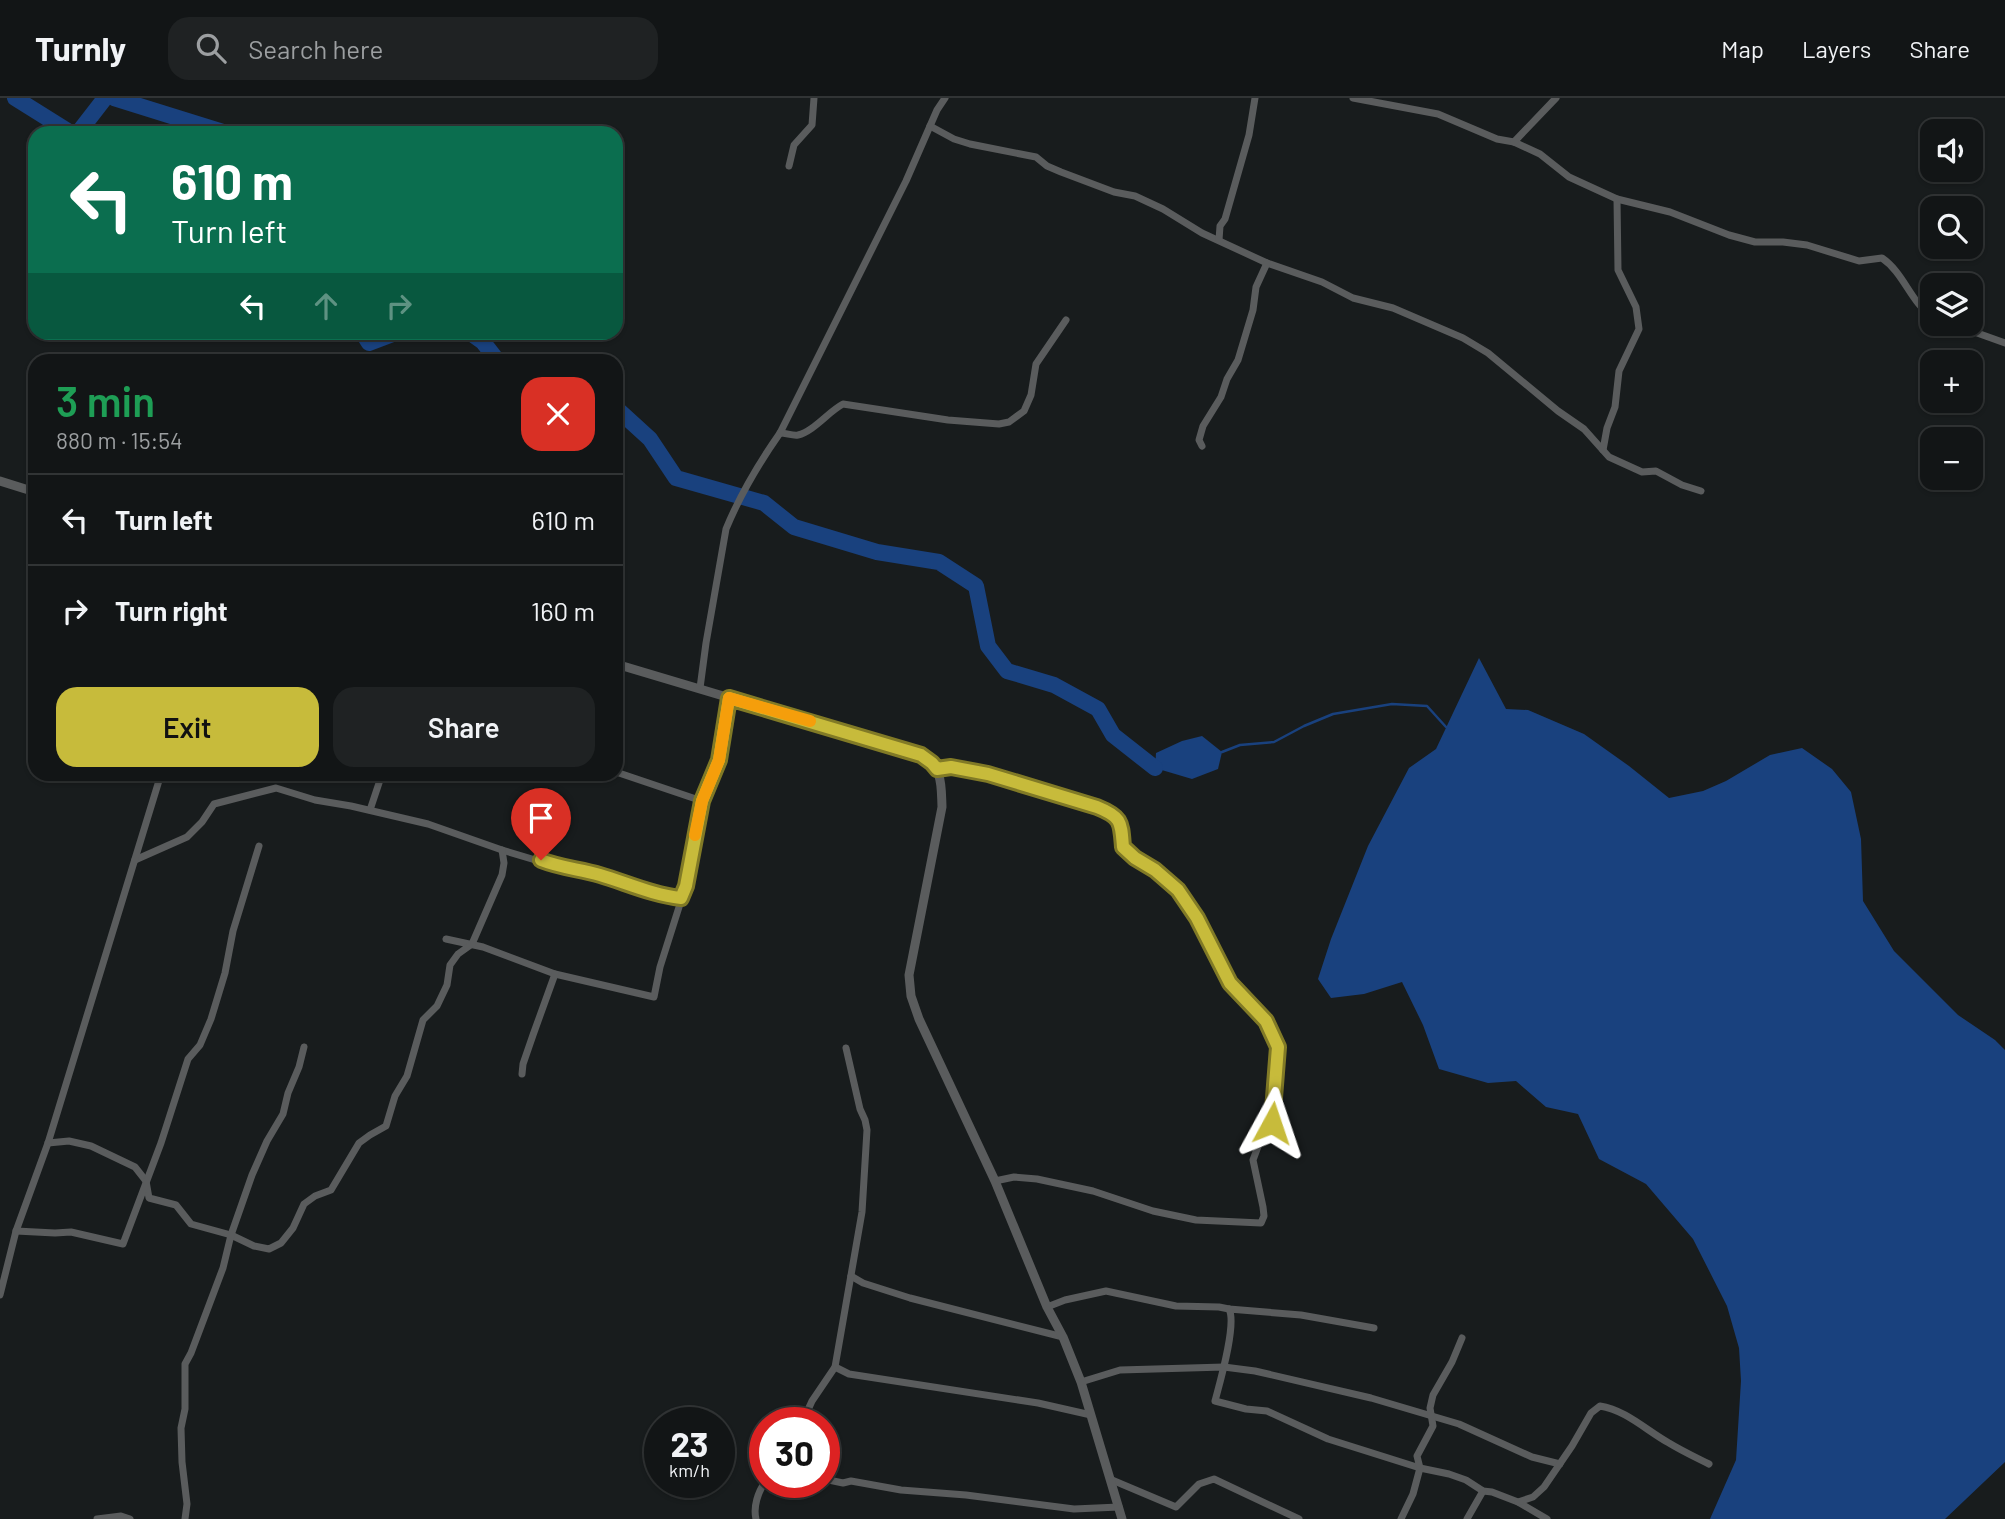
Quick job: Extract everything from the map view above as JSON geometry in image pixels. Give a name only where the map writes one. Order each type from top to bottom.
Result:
[{"type":"street","points":[[789,166],[794,145],[812,125],[814,98]]},
{"type":"street","points":[[700,688],[726,529],[748,484],[780,433],[945,98]]},
{"type":"street","points":[[1219,240],[1220,226],[1228,209],[1249,135],[1255,98]]},
{"type":"street","points":[[1353,98],[1438,114],[1541,154],[1569,177],[1617,199],[1670,212],[1729,235],[1755,242],[1807,244],[1859,261],[1882,258],[1893,266],[1920,305]]},
{"type":"street","points":[[1514,142],[1556,98]]},
{"type":"street","points":[[930,126],[970,144],[1036,157],[1061,172],[1114,192],[1135,196],[1163,209],[1202,233],[1268,263],[1322,282],[1353,298],[1393,308],[1463,338],[1488,354],[1584,429],[1609,457],[1642,472],[1656,471],[1682,485],[1701,491]]},
{"type":"street","points":[[1603,450],[1615,407],[1619,371],[1639,329],[1636,307],[1618,270],[1617,199]]},
{"type":"street","points":[[1202,446],[1199,440],[1203,426],[1221,397],[1237,360],[1253,310],[1256,287],[1268,263]]},
{"type":"street","points":[[780,433],[798,435],[815,426],[830,411],[843,404],[948,420],[999,424],[1009,422],[1024,411],[1031,395],[1036,363],[1066,320]]},
{"type":"street","points":[[1983,335],[2005,343]]},
{"type":"street","points":[[0,481],[28,490]]},
{"type":"street","points":[[623,666],[921,755],[937,769],[941,782],[942,807],[909,975],[911,996],[919,1019],[995,1181],[1047,1307],[1063,1337],[1081,1382],[1122,1519]]},
{"type":"street","points":[[446,939],[472,944],[555,974],[654,997],[660,967],[686,886],[702,801],[719,760],[729,698]]},
{"type":"street","points":[[937,769],[951,767],[988,774],[1113,814],[1121,827],[1123,847],[1178,890],[1197,918],[1230,983],[1266,1021],[1278,1047],[1272,1123],[1263,1133],[1253,1160],[1263,1207],[1264,1216],[1261,1223],[1196,1220],[1153,1212],[1093,1191],[1037,1179],[1014,1177],[995,1181]]},
{"type":"street","points":[[623,774],[702,801]]},
{"type":"street","points":[[0,1295],[16,1231],[48,1143],[159,781]]},
{"type":"street","points":[[370,810],[380,781]]},
{"type":"street","points":[[135,860],[187,837],[202,822],[214,804],[276,788],[315,800],[438,827],[569,870],[599,875],[681,898]]},
{"type":"street","points":[[16,1231],[71,1232],[123,1244],[161,1143],[188,1059],[200,1045],[211,1020],[233,931],[259,846]]},
{"type":"street","points":[[48,1143],[69,1141],[91,1146],[135,1167],[146,1181],[149,1198],[176,1205],[191,1224],[231,1235],[254,1246],[269,1249],[281,1243],[293,1228],[304,1204],[331,1189],[359,1143],[386,1126],[395,1096],[407,1076],[423,1020],[437,1006],[447,985],[450,965],[458,954],[472,944],[502,875],[502,850]]},
{"type":"street","points":[[522,1074],[523,1063],[555,974]]},
{"type":"street","points":[[185,1519],[187,1504],[181,1428],[185,1409],[185,1364],[223,1268],[231,1235],[252,1175],[283,1114],[304,1047]]},
{"type":"street","points":[[809,1407],[835,1367],[862,1212],[867,1130],[846,1048]]},
{"type":"street","points":[[0,1251],[9,1254]]},
{"type":"street","points":[[851,1276],[863,1283],[910,1298],[1063,1337]]},
{"type":"street","points":[[1047,1307],[1106,1291],[1176,1306],[1301,1315],[1374,1328]]},
{"type":"street","points":[[1229,1309],[1233,1316],[1231,1333],[1215,1401],[1267,1411],[1328,1439],[1466,1480],[1483,1491],[1518,1502],[1547,1519]]},
{"type":"street","points":[[1401,1519],[1413,1494],[1420,1468],[1417,1456],[1433,1426],[1430,1408],[1433,1395],[1462,1338]]},
{"type":"street","points":[[835,1367],[849,1374],[1038,1403],[1091,1415]]},
{"type":"street","points":[[1081,1382],[1120,1370],[1224,1367],[1255,1371],[1371,1398],[1459,1424],[1532,1457],[1560,1464]]},
{"type":"street","points":[[1518,1502],[1533,1497],[1544,1487],[1591,1413],[1600,1406],[1626,1416],[1668,1443],[1709,1464]]},
{"type":"street","points":[[1112,1480],[1176,1507],[1199,1484],[1214,1479],[1299,1519]]},
{"type":"street","points":[[840,1482],[850,1481],[901,1490],[966,1495],[1074,1509],[1119,1507]]},
{"type":"street","points":[[1467,1519],[1483,1491]]},
{"type":"street","points":[[756,1519],[754,1513],[758,1498]]},
{"type":"street","points":[[97,1519],[121,1516],[130,1519]]},
{"type":"water","points":[[1479,658],[1506,709],[1528,710],[1584,734],[1669,798],[1703,791],[1770,755],[1802,748],[1832,769],[1851,792],[1861,839],[1863,901],[1894,951],[1958,1015],[2005,1050],[2005,1462],[1945,1519],[1710,1519],[1736,1460],[1741,1381],[1739,1348],[1727,1306],[1693,1239],[1646,1184],[1599,1159],[1578,1114],[1546,1107],[1516,1081],[1488,1083],[1439,1069],[1423,1025],[1402,982],[1364,994],[1331,998],[1318,979],[1368,846],[1409,768],[1436,749]]},
{"type":"water","points":[[1202,736],[1222,752],[1218,769],[1192,779],[1155,768],[1156,753],[1182,741]]},
{"type":"waterway","points":[[15,98],[60,126]]},
{"type":"waterway","points":[[83,126],[105,98]]},
{"type":"waterway","points":[[114,98],[204,126]]},
{"type":"waterway","points":[[367,340],[369,343],[377,340]]},
{"type":"waterway","points":[[480,340],[492,354]]},
{"type":"waterway","points":[[623,414],[650,439],[676,478],[764,503],[794,527],[877,552],[939,562],[976,586],[988,646],[1007,671],[1054,685],[1098,709],[1113,735],[1155,768]]},
{"type":"waterway","points":[[1222,752],[1240,745],[1274,742],[1333,714],[1392,704],[1427,706],[1446,727]]},
{"type":"slow traffic","points":[[695,835],[702,801],[719,760],[729,698],[810,721]]},
{"type":"route","points":[[541,860],[569,870],[599,875],[681,898],[686,886],[702,801],[719,760],[729,698],[921,755],[937,769],[951,767],[988,774],[1097,807],[1113,814],[1121,827],[1123,847],[1178,890],[1197,918],[1230,983],[1266,1021],[1278,1047],[1272,1123]]}]
